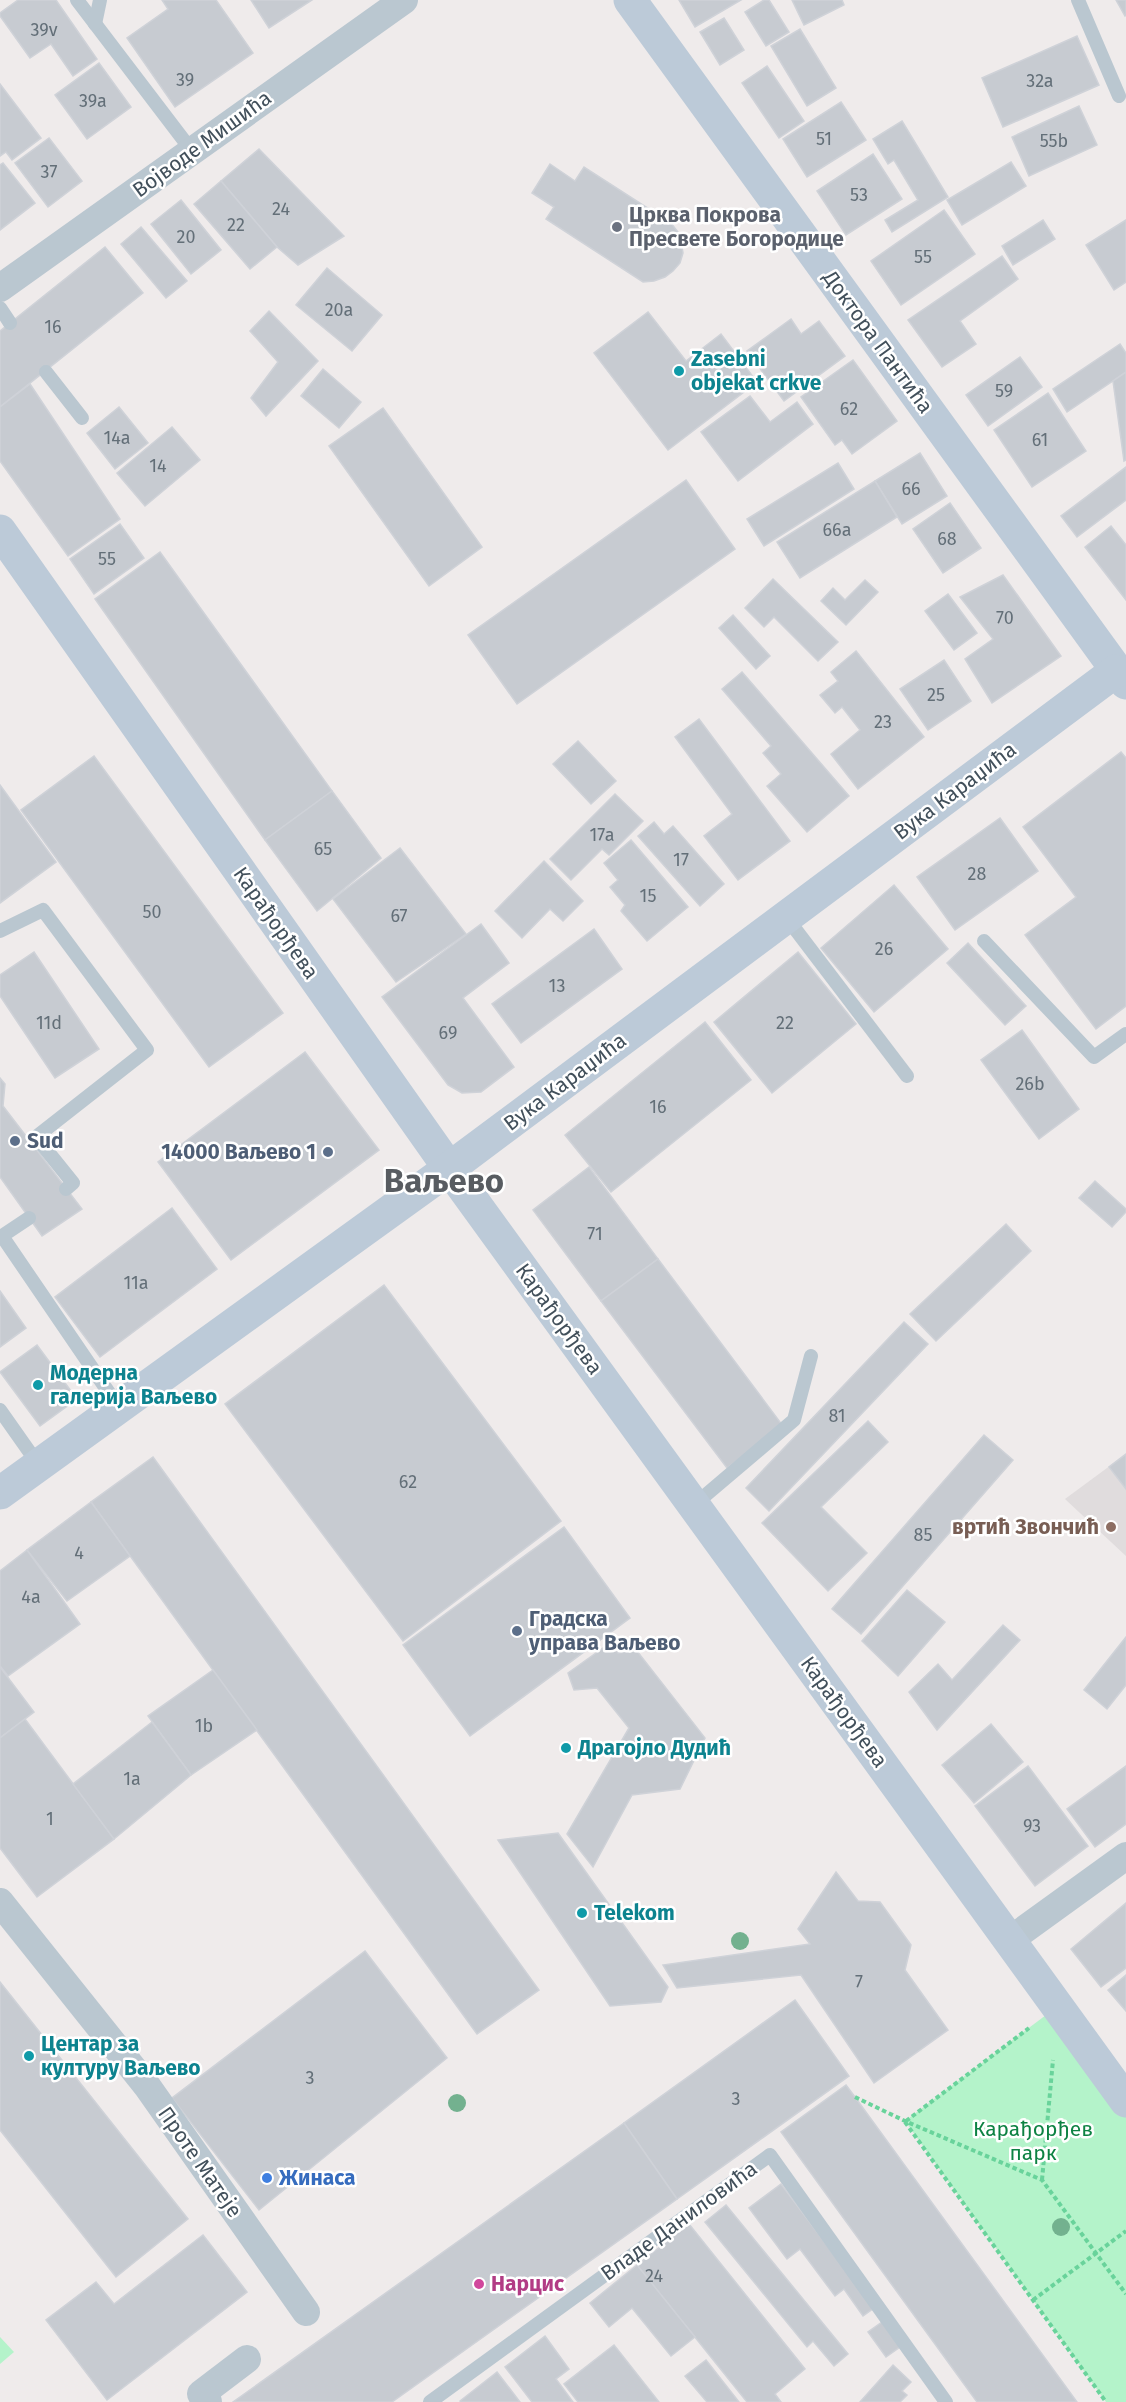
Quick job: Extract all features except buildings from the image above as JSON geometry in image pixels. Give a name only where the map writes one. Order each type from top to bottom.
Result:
[{"type":"street","name":"Војводе Мишића","points":[[2,288],[404,0]]},
{"type":"street","name":"Доктора Пантића","points":[[630,0],[1123,673]]},
{"type":"street","name":"Карађорђева","points":[[0,531],[449,1168],[1126,2101]]},
{"type":"street","name":"Вука Караџића","points":[[0,1493],[449,1168],[786,916],[1123,673]]},
{"type":"street","points":[[1010,1940],[1126,1856]]},
{"type":"street","name":"Проте Матеје","points":[[0,1902],[147,2086],[306,2312]]},
{"type":"street","points":[[208,2402],[201,2394],[247,2359]]},
{"type":"lane","points":[[77,0],[192,151]]},
{"type":"lane","points":[[95,24],[100,0]]},
{"type":"lane","points":[[1078,0],[1119,96]]},
{"type":"lane","points":[[2,288],[10,323]]},
{"type":"lane","points":[[46,372],[82,418]]},
{"type":"lane","points":[[0,931],[43,910],[147,1050],[36,1137],[73,1183],[66,1189]]},
{"type":"lane","points":[[786,916],[907,1076]]},
{"type":"lane","points":[[984,941],[1094,1058],[1126,1034]]},
{"type":"lane","points":[[29,1218],[2,1236],[118,1406]]},
{"type":"lane","points":[[694,1505],[794,1420],[811,1356]]},
{"type":"lane","points":[[0,1410],[38,1464]]},
{"type":"lane","name":"Владе Даниловића","points":[[430,2402],[770,2155],[946,2402]]},
{"type":"path","points":[[905,2121],[1058,2006]]},
{"type":"path","points":[[1042,2180],[1058,2006]]},
{"type":"path","points":[[855,2097],[1042,2180],[1126,2294]]},
{"type":"path","points":[[905,2121],[1106,2402]]},
{"type":"path","points":[[1033,2300],[1126,2230]]},
{"type":"shaded area","name":"вртић Звончић","points":[[1126,1454],[1126,1556],[1065,1499]]},
{"type":"green space","name":"Карађорђев парк","points":[[1058,2006],[1126,2101],[1126,2402],[1106,2402],[905,2121]]},
{"type":"green space","points":[[0,2337],[14,2352],[0,2364]]},
{"type":"place","name":"Црква Покрова Пресвете Богородице","points":[[617,227]]},
{"type":"place","name":"Zasebni objekat crkve","points":[[679,371]]},
{"type":"place","name":"Sud","points":[[15,1141]]},
{"type":"place","name":"14000 Ваљево 1","points":[[328,1152]]},
{"type":"place","name":"Модерна галерија Ваљево","points":[[38,1385]]},
{"type":"place","name":"вртић Звончић","points":[[1111,1527]]},
{"type":"place","name":"Градска управа Ваљево","points":[[517,1631]]},
{"type":"place","name":"Драгојло Дудић","points":[[566,1748]]},
{"type":"place","name":"Telekom","points":[[582,1913]]},
{"type":"place","name":"Центар за културу Ваљево","points":[[29,2056]]},
{"type":"place","name":"Жинаса","points":[[267,2178]]},
{"type":"place","name":"Нарцис","points":[[479,2284]]},
{"type":"district","name":"Ваљево","points":[[444,1180]]}]
